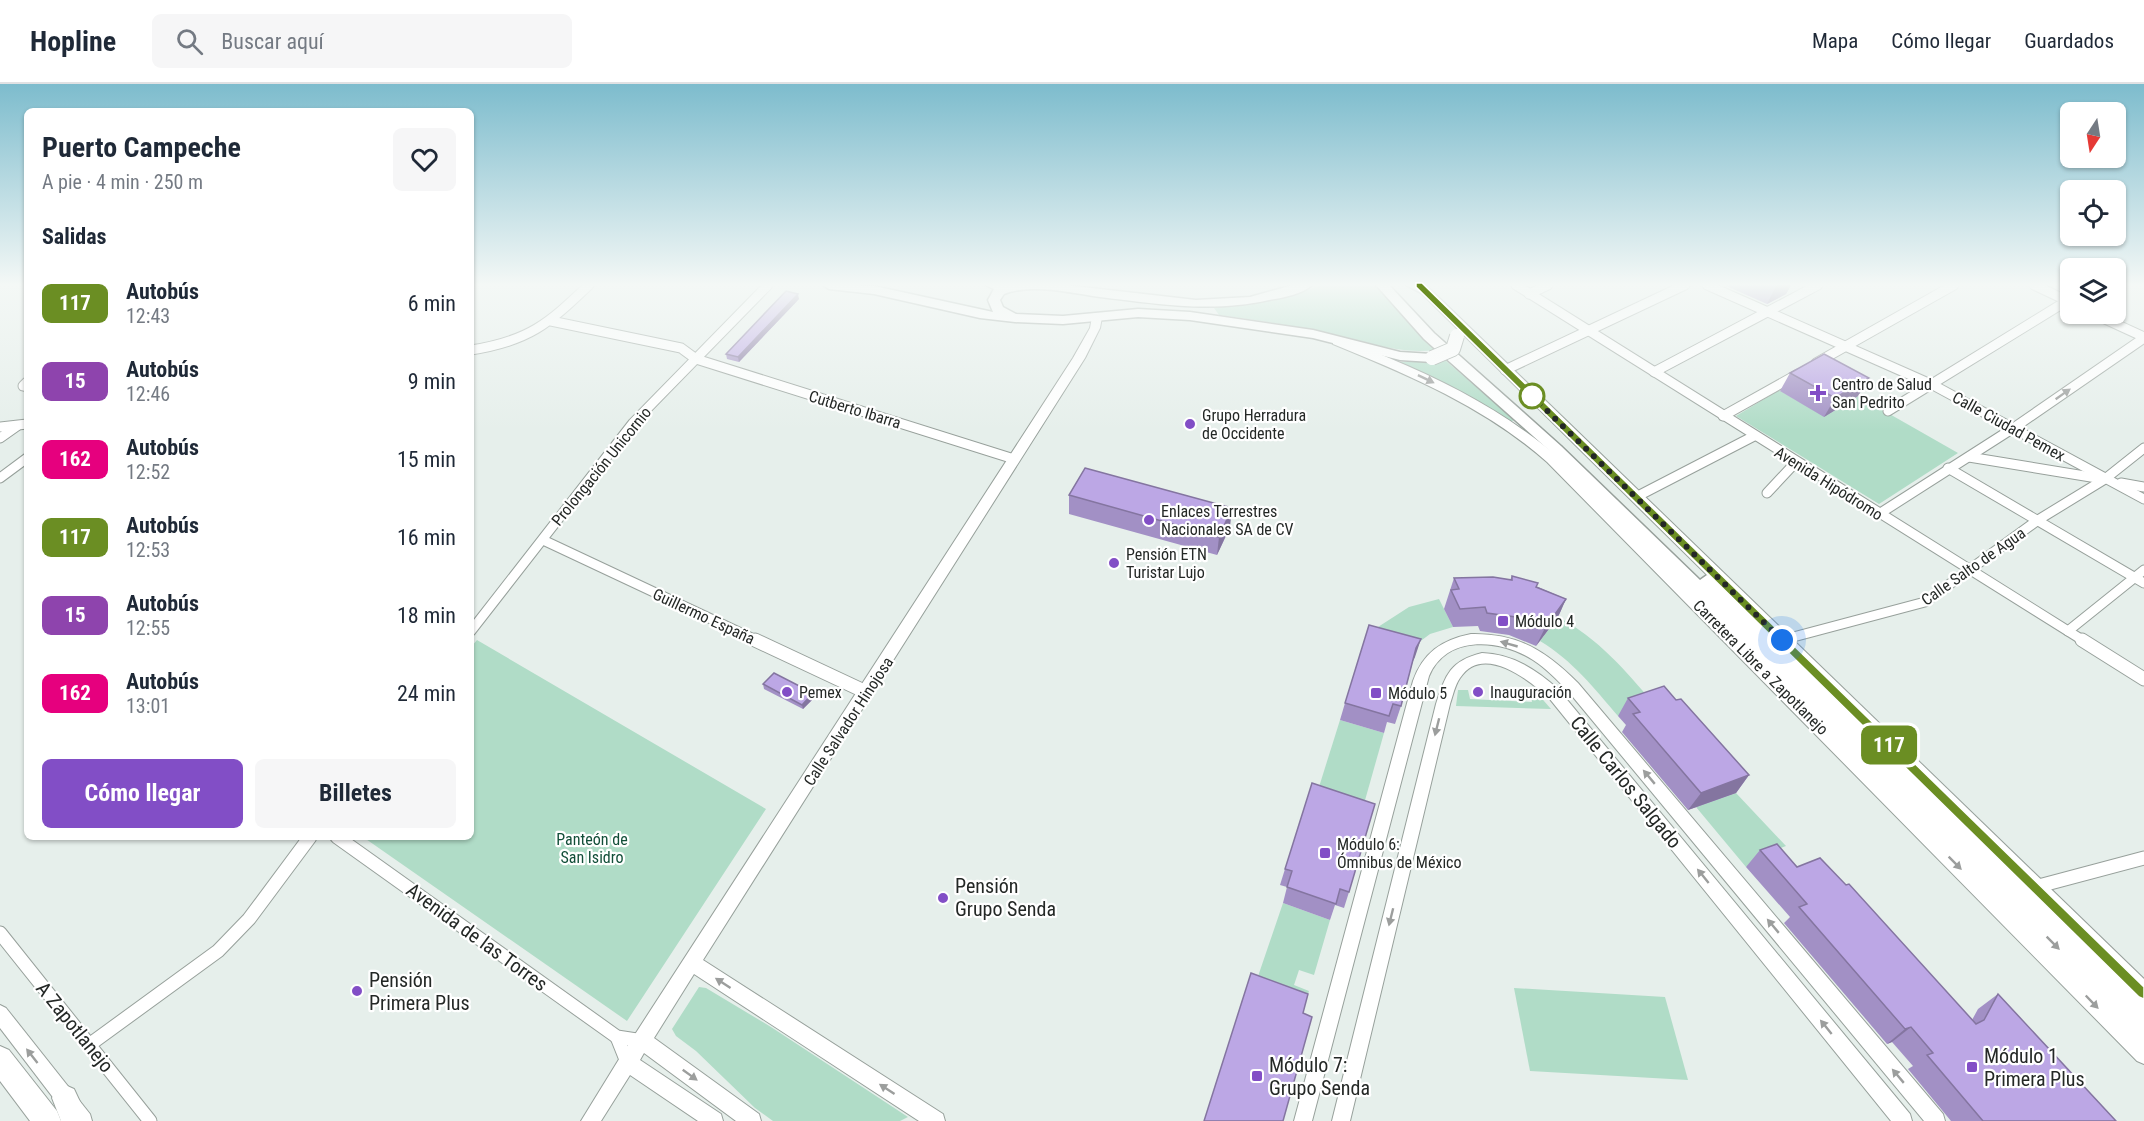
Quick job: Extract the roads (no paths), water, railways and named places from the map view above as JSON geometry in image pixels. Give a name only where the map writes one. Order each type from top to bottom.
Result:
[{"type":"highway","points":[[0,1059],[47,1121]]},
{"type":"main road","points":[[1309,333],[1400,356],[1432,358],[1453,349],[1455,333]]},
{"type":"main road","name":"Carretera Libre a Zapotlanejo","points":[[1427,333],[1556,449],[2144,1034]]},
{"type":"main road","name":"Carretera Libre a Zapotlanejo","points":[[1443,333],[1479,368],[1594,469],[2144,1012]]},
{"type":"main road","name":"Carretera Libre a Zapotlanejo","points":[[1460,333],[1505,370],[2144,992]]},
{"type":"main road","name":"Carretera Libre a Zapotlanejo","points":[[1334,340],[1423,377],[1467,400],[1534,444],[1581,487],[2144,1054]]},
{"type":"main road","points":[[1713,603],[1821,727]]},
{"type":"street","points":[[474,350],[506,345],[532,333]]},
{"type":"street","name":"Cutberto Ibarra","points":[[611,333],[681,348],[696,359],[1014,459]]},
{"type":"street","name":"Prolongación Unicornio","points":[[474,627],[633,423],[721,333]]},
{"type":"street","name":"Calle Salvador Hinojosa","points":[[590,1121],[1079,358],[1092,333]]},
{"type":"street","points":[[1505,370],[1588,333]]},
{"type":"street","name":"Avenida Hipódromo","points":[[1593,333],[2144,679]]},
{"type":"street","points":[[1654,372],[1727,333]]},
{"type":"street","name":"Calle Ciudad Pemex","points":[[1817,333],[1933,385],[2015,427],[2144,499]]},
{"type":"street","points":[[1723,416],[1868,333]]},
{"type":"street","points":[[1888,411],[2017,333]]},
{"type":"street","points":[[1879,514],[2015,427],[2144,337]]},
{"type":"street","points":[[0,427],[23,424]]},
{"type":"street","points":[[0,438],[23,424]]},
{"type":"street","points":[[1636,497],[1755,436]]},
{"type":"street","name":"Calle Salto de Agua","points":[[1782,640],[1925,602],[2038,520],[2105,479],[2144,448]]},
{"type":"street","points":[[1969,457],[2144,487]]},
{"type":"street","points":[[0,478],[24,460]]},
{"type":"street","points":[[1767,493],[1796,462]]},
{"type":"street","points":[[1948,468],[2139,580]]},
{"type":"street","name":"Guillermo España","points":[[543,540],[866,692]]},
{"type":"street","points":[[2068,631],[2139,580],[2144,570]]},
{"type":"street","points":[[1303,1121],[1414,698],[1428,664],[1440,651],[1458,642],[1480,639],[1504,642],[1527,650],[1548,663],[1573,687],[1936,1121]]},
{"type":"street","name":"Calle Carlos Salgado","points":[[1341,1121],[1443,704],[1452,680],[1460,669],[1473,662],[1489,660],[1506,662],[1520,668],[1554,694],[1903,1121]]},
{"type":"street","points":[[89,1045],[218,951],[249,920],[308,840]]},
{"type":"street","name":"Avenida de las Torres","points":[[341,840],[617,1037],[643,1041],[752,1121]]},
{"type":"street","points":[[2035,886],[2144,858]]},
{"type":"street","name":"A Zapotlanejo","points":[[0,933],[150,1121]]},
{"type":"street","points":[[693,963],[936,1121]]},
{"type":"street","points":[[0,1014],[70,1109],[83,1121]]},
{"type":"street","points":[[617,1037],[627,1062],[714,1121]]},
{"type":"place","name":"Centro de Salud San Pedrito","points":[[1818,393]]},
{"type":"place","name":"Grupo Herradura de Occidente","points":[[1190,424]]},
{"type":"place","name":"Enlaces Terrestres Nacionales SA de CV","points":[[1149,520]]},
{"type":"place","name":"Pensión ETN Turistar Lujo","points":[[1114,563]]},
{"type":"place","name":"Módulo 4","points":[[1503,621]]},
{"type":"place","name":"Pemex","points":[[787,692]]},
{"type":"place","name":"Inauguración","points":[[1478,692]]},
{"type":"place","name":"Módulo 5","points":[[1376,693]]},
{"type":"place","name":"Módulo 6: Ómnibus de México","points":[[1325,853]]},
{"type":"place","name":"Pensión Grupo Senda","points":[[943,898]]},
{"type":"place","name":"Pensión Primera Plus","points":[[357,991]]},
{"type":"place","name":"Módulo 1 Primera Plus","points":[[1972,1067]]},
{"type":"place","name":"Módulo 7: Grupo Senda","points":[[1257,1076]]},
{"type":"park label","name":"Panteón de San Isidro","points":[[592,848]]}]
